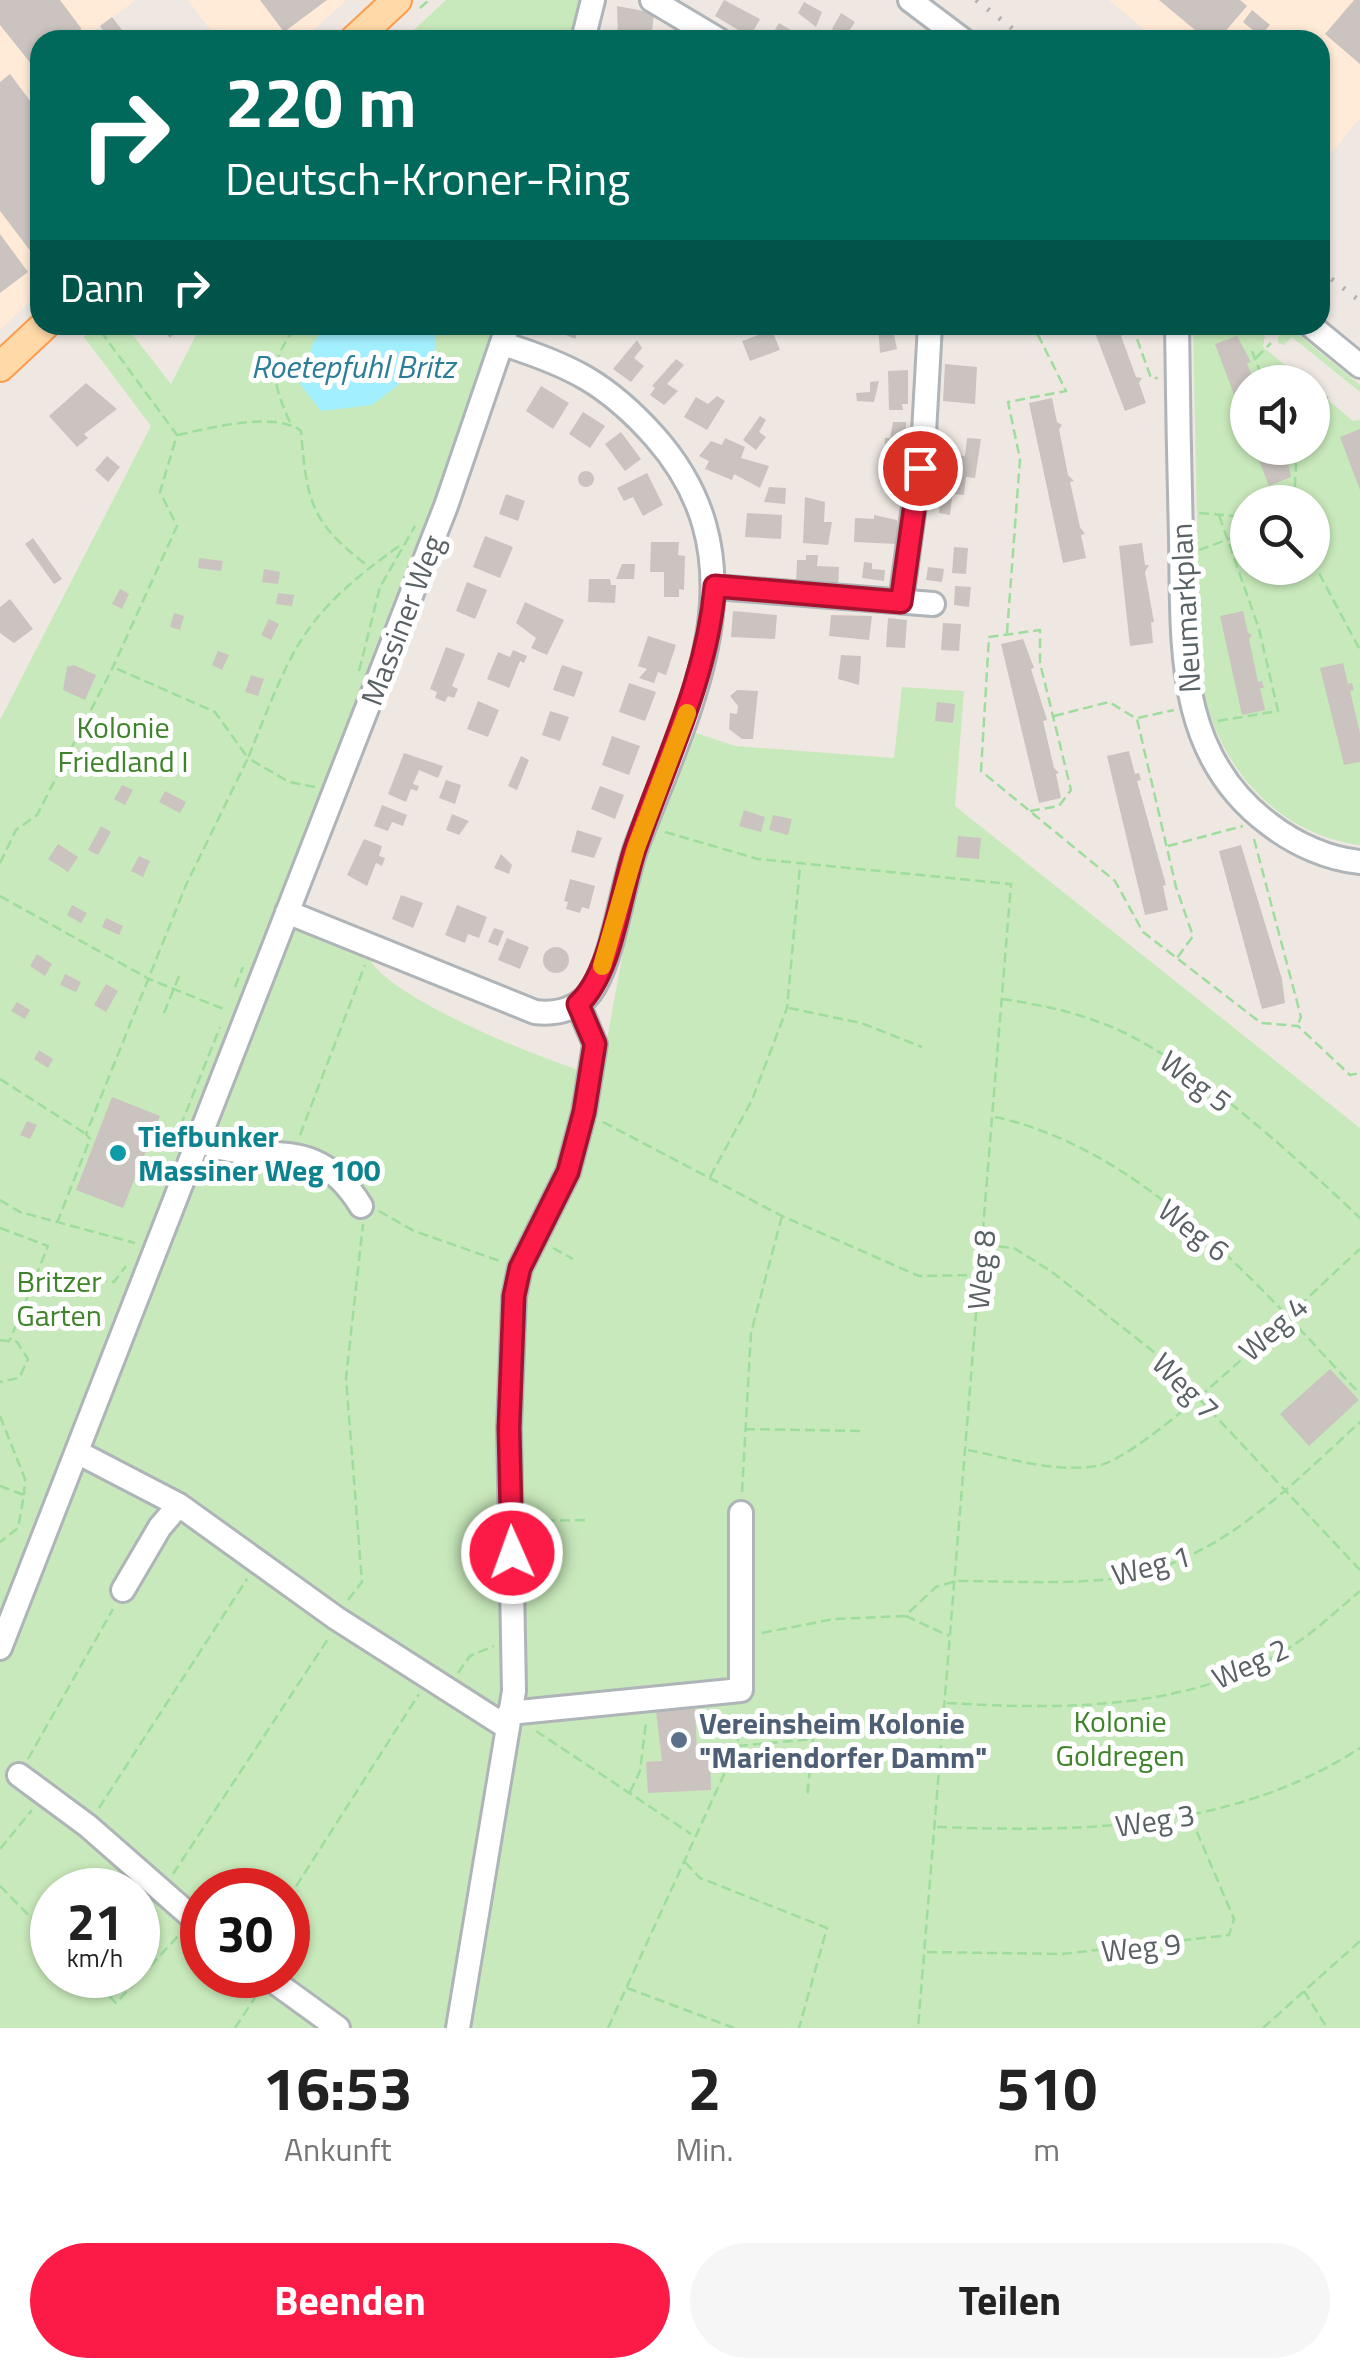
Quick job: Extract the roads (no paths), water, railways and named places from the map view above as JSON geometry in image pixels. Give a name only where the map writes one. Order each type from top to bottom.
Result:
[{"type":"main road","points":[[365,30],[398,0]]},
{"type":"main road","points":[[0,367],[35,335]]},
{"type":"street","points":[[586,30],[593,0]]},
{"type":"street","points":[[652,0],[702,30]]},
{"type":"street","points":[[910,0],[950,30]]},
{"type":"street","name":"Massiner Weg","points":[[0,1648],[446,506],[506,335]]},
{"type":"street","points":[[287,912],[536,1012],[553,1013],[578,1004],[599,976],[645,824],[695,690],[712,623],[715,586],[710,536],[697,500],[658,441],[594,379],[508,335]]},
{"type":"street","points":[[901,602],[924,434],[929,335]]},
{"type":"street","name":"Neumarkplan","points":[[1177,335],[1184,663],[1196,727],[1222,778],[1258,816],[1304,845],[1360,862]]},
{"type":"street","points":[[1322,335],[1360,366]]},
{"type":"street","points":[[715,586],[933,604]]},
{"type":"street","points":[[458,2028],[507,1720],[515,1644],[510,1353],[520,1268],[568,1172],[584,1112],[595,1044],[578,1004]]},
{"type":"street","points":[[198,1140],[226,1150],[293,1155],[344,1178],[361,1206]]},
{"type":"street","points":[[77,1452],[179,1505],[438,1685],[507,1720],[741,1690],[741,1513]]},
{"type":"street","points":[[124,1590],[160,1527],[179,1505]]},
{"type":"street","points":[[19,1775],[88,1826],[180,1906]]},
{"type":"street","points":[[296,1998],[338,2028]]},
{"type":"water","name":"Roetepfuhl Britz","points":[[319,335],[436,335],[434,357],[372,405],[321,411],[300,384]]},
{"type":"railway","points":[[976,0],[1014,30]]},
{"type":"railway","points":[[1330,278],[1360,301]]},
{"type":"place","name":"Tiefbunker Massiner Weg 100","points":[[118,1153]]},
{"type":"place","name":"Vereinsheim Kolonie \"Mariendorfer Damm\"","points":[[679,1740]]},
{"type":"park label","name":"Kolonie Friedland I","points":[[123,744]]},
{"type":"park label","name":"Britzer Garten","points":[[59,1298]]},
{"type":"park label","name":"Kolonie Goldregen","points":[[1120,1738]]}]
